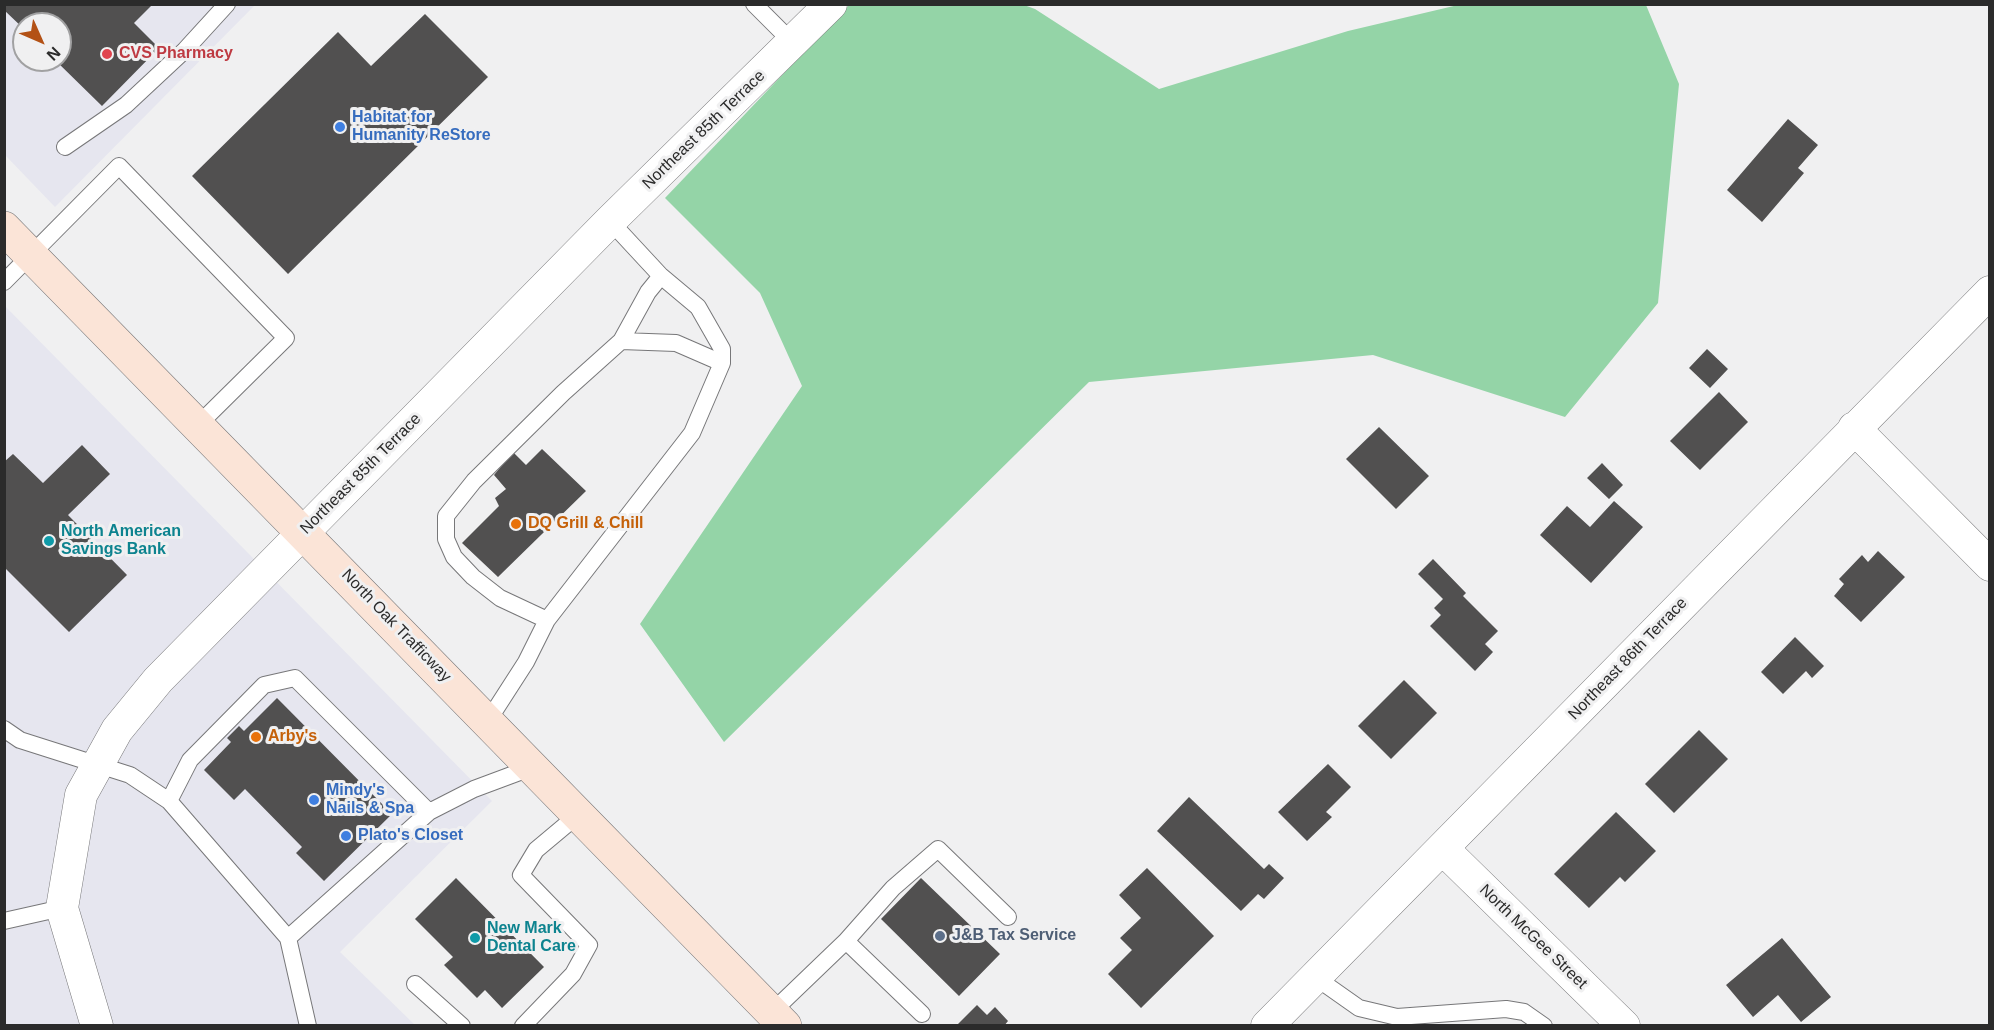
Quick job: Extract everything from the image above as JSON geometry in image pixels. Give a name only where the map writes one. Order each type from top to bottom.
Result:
[{"type":"main road","name":"North Oak Trafficway","points":[[4,228],[33,255],[778,1019]]},
{"type":"street","name":"Northeast 85th Terrace","points":[[97,1026],[62,908],[81,795],[117,730],[158,680],[610,221],[831,4]]},
{"type":"street","name":"Northeast 86th Terrace","points":[[1267,1026],[1989,292]]},
{"type":"street","points":[[1854,428],[1989,565]]},
{"type":"street","name":"North McGee Street","points":[[1443,849],[1624,1026]]},
{"type":"lane","points":[[65,147],[126,105],[185,50],[227,4]]},
{"type":"lane","points":[[754,4],[793,43]]},
{"type":"lane","points":[[4,282],[119,166],[286,338],[198,425]]},
{"type":"lane","points":[[488,721],[526,662],[547,620],[692,433],[722,363],[722,349],[698,307],[662,276],[610,221]]},
{"type":"lane","points":[[547,620],[500,598],[473,577],[454,557],[446,539],[446,516],[474,481],[563,393],[621,341],[648,292],[662,276]]},
{"type":"lane","points":[[621,341],[676,343],[722,363]]},
{"type":"lane","points":[[169,801],[190,760],[264,685],[295,678],[429,812]]},
{"type":"lane","points":[[4,729],[20,740],[130,775],[169,801],[288,938],[308,1026]]},
{"type":"lane","points":[[288,938],[429,812],[474,789],[533,767]]},
{"type":"lane","points":[[523,1026],[573,974],[589,945],[521,875],[536,850],[579,814]]},
{"type":"lane","points":[[778,1019],[893,888],[938,849],[1008,917]]},
{"type":"lane","points":[[4,921],[62,908]]},
{"type":"lane","points":[[846,941],[922,1014]]},
{"type":"lane","points":[[1315,977],[1359,1008],[1397,1017],[1506,1009],[1524,1012],[1544,1026]]},
{"type":"lane","points":[[415,984],[462,1026]]},
{"type":"shaded area","points":[[5,5],[255,5],[55,207],[5,155]]},
{"type":"shaded area","points":[[4,305],[492,801],[340,952],[415,1025],[5,1025]]},
{"type":"green space","points":[[849,5],[1024,5],[1035,9],[1159,89],[1348,31],[1458,5],[1646,5],[1679,84],[1658,303],[1565,417],[1373,355],[1089,382],[724,742],[640,624],[802,386],[760,293],[665,198]]},
{"type":"building","name":"CVS Pharmacy","points":[[4,5],[152,5],[134,23],[159,48],[102,106],[67,72],[72,72],[72,12],[12,12],[12,18],[4,10]]},
{"type":"building","name":"Habitat for Humanity ReStore","points":[[425,14],[488,77],[288,274],[192,176],[338,32],[371,66]]},
{"type":"building","points":[[1788,119],[1818,145],[1798,168],[1804,173],[1762,222],[1727,190]]},
{"type":"building","points":[[1707,349],[1728,369],[1710,388],[1689,368]]},
{"type":"building","points":[[1719,392],[1748,422],[1700,470],[1670,441]]},
{"type":"building","points":[[1379,427],[1429,476],[1396,509],[1346,459]]},
{"type":"building","name":"North American Savings Bank","points":[[82,445],[110,474],[68,515],[127,575],[69,632],[4,567],[4,462],[13,454],[43,483]]},
{"type":"building","name":"DQ Grill & Chill","points":[[542,449],[586,491],[498,577],[462,543],[499,506],[495,498],[506,489],[494,475],[513,452],[526,465]]},
{"type":"building","points":[[1602,463],[1623,485],[1609,499],[1587,478]]},
{"type":"building","points":[[1614,501],[1643,527],[1591,583],[1540,535],[1567,506],[1590,527]]},
{"type":"building","points":[[1878,551],[1905,577],[1861,622],[1834,596],[1844,584],[1839,579],[1862,555],[1868,562]]},
{"type":"building","points":[[1433,559],[1466,593],[1463,596],[1498,631],[1485,644],[1493,652],[1475,671],[1430,626],[1441,615],[1434,608],[1443,599],[1418,574]]},
{"type":"building","points":[[1795,637],[1824,666],[1812,678],[1806,671],[1783,694],[1761,672]]},
{"type":"building","points":[[1404,680],[1437,713],[1391,759],[1358,726]]},
{"type":"building","points":[[277,698],[392,814],[324,881],[296,853],[302,847],[245,789],[234,800],[204,770],[231,742],[227,738],[239,726],[244,731]]},
{"type":"building","points":[[1699,730],[1728,759],[1674,813],[1645,784]]},
{"type":"building","points":[[1328,764],[1351,787],[1326,812],[1332,817],[1307,841],[1278,812]]},
{"type":"building","points":[[1189,797],[1264,869],[1269,864],[1284,878],[1264,899],[1258,894],[1241,911],[1157,831]]},
{"type":"building","points":[[1616,812],[1656,851],[1625,882],[1620,877],[1589,908],[1554,874]]},
{"type":"building","points":[[1147,868],[1214,936],[1141,1008],[1108,974],[1132,950],[1120,938],[1141,918],[1119,895]]},
{"type":"building","name":"New Mark Dental Care","points":[[456,878],[544,967],[502,1008],[485,990],[477,998],[444,965],[453,957],[415,919]]},
{"type":"building","points":[[921,878],[1000,954],[959,996],[881,919]]},
{"type":"building","points":[[1782,938],[1831,997],[1801,1022],[1778,995],[1753,1017],[1726,985]]},
{"type":"building","points":[[977,1005],[987,1015],[995,1007],[1008,1021],[1004,1026],[956,1026]]},
{"type":"place","name":"CVS Pharmacy","points":[[107,54]]},
{"type":"place","name":"Habitat for Humanity ReStore","points":[[340,127]]},
{"type":"place","name":"DQ Grill & Chill","points":[[516,524]]},
{"type":"place","name":"North American Savings Bank","points":[[49,541]]},
{"type":"place","name":"Arby's","points":[[256,737]]},
{"type":"place","name":"Mindy's Nails & Spa","points":[[314,800]]},
{"type":"place","name":"Plato's Closet","points":[[346,836]]},
{"type":"place","name":"J&B Tax Service","points":[[940,936]]},
{"type":"place","name":"New Mark Dental Care","points":[[475,938]]}]
